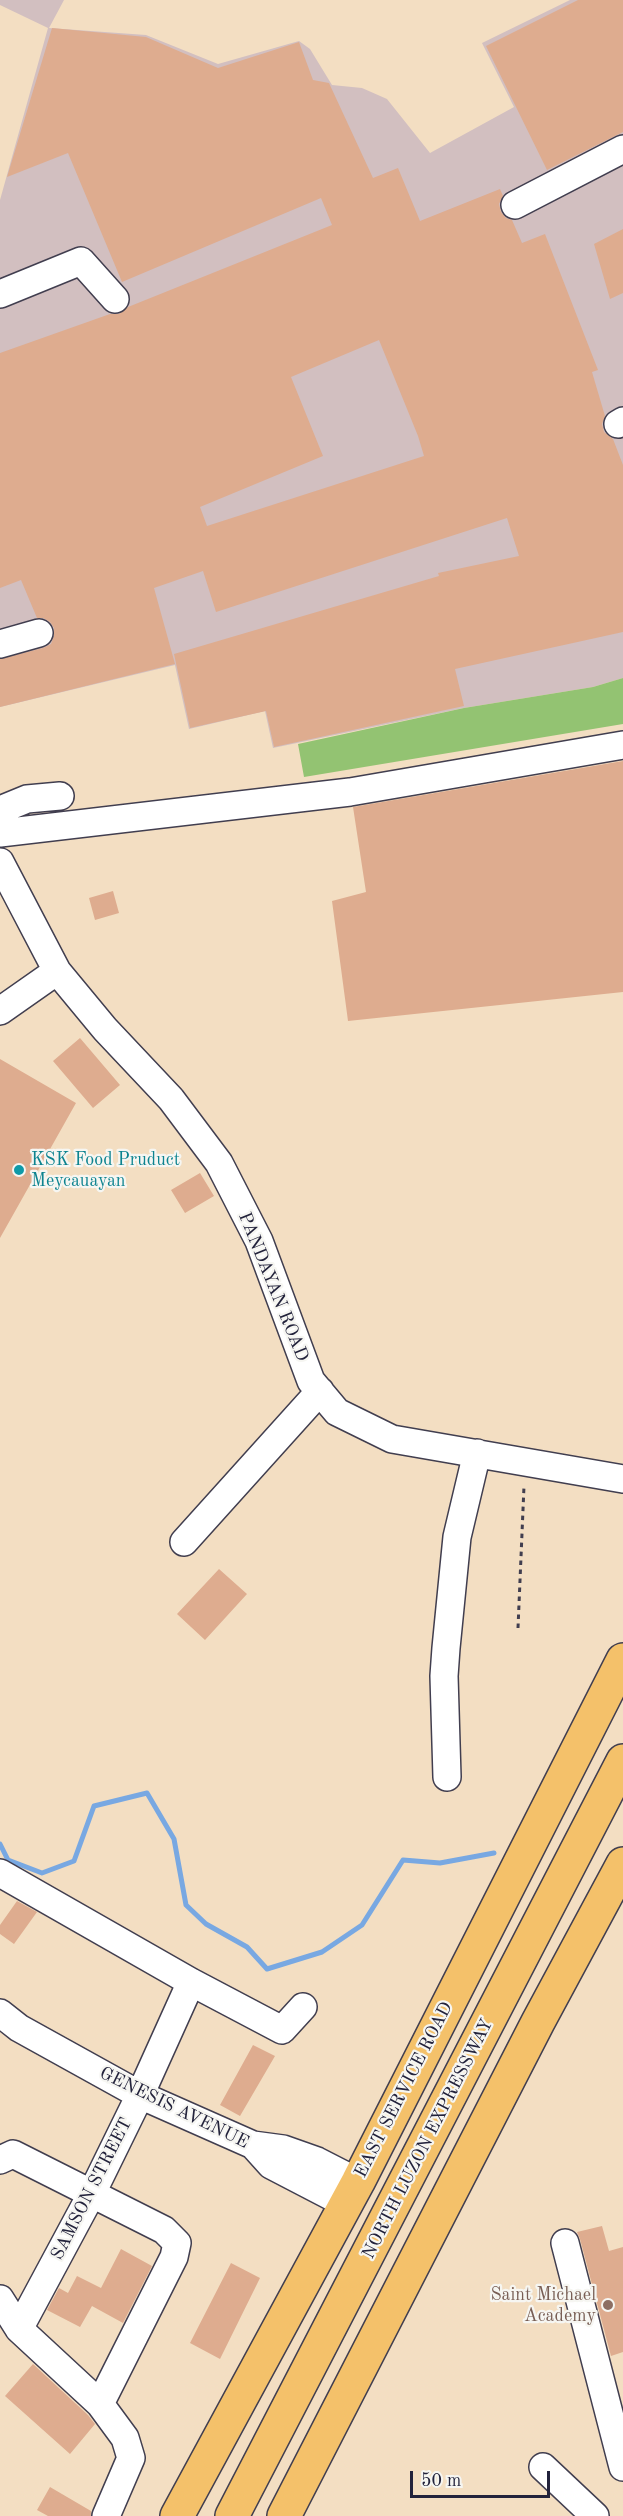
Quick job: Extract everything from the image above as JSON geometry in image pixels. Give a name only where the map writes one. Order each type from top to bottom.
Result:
[{"type":"main road","name":"EAST SERVICE ROAD","points":[[177,2516],[352,2193],[623,1660]]},
{"type":"main road","name":"NORTH LUZON EXPRESSWAY","points":[[232,2516],[623,1761]]},
{"type":"main road","points":[[284,2516],[538,2022],[623,1864]]},
{"type":"street","points":[[515,205],[623,149]]},
{"type":"street","points":[[0,294],[81,261],[115,299]]},
{"type":"street","points":[[0,644],[39,633]]},
{"type":"street","points":[[0,833],[350,792],[623,745]]},
{"type":"street","points":[[0,810],[27,800],[60,795]]},
{"type":"street","name":"PANDAYAN ROAD","points":[[0,862],[57,970],[105,1029],[171,1099],[219,1162],[259,1241],[311,1381],[337,1412],[392,1439],[623,1479]]},
{"type":"street","points":[[0,1011],[57,970]]},
{"type":"street","points":[[183,1542],[320,1391]]},
{"type":"street","points":[[447,1777],[444,1676],[446,1648],[457,1537],[477,1453]]},
{"type":"street","points":[[0,1873],[191,1982],[282,2030],[303,2007]]},
{"type":"street","name":"SAMSON STREET","points":[[19,2329],[92,2193],[140,2095],[191,1982]]},
{"type":"street","name":"GENESIS AVENUE","points":[[0,2013],[20,2028],[140,2095],[253,2145],[283,2149],[317,2161],[352,2193]]},
{"type":"street","points":[[0,2160],[13,2154],[164,2230],[177,2243],[174,2257],[100,2404]]},
{"type":"street","points":[[565,2243],[623,2468]]},
{"type":"street","points":[[0,2299],[19,2329],[100,2404],[125,2438],[130,2458],[106,2516]]},
{"type":"street","points":[[543,2467],[595,2516]]},
{"type":"path","points":[[518,1628],[525,1461]]},
{"type":"shaded area","points":[[0,0],[64,0],[49,28],[146,35],[218,64],[299,41],[310,49],[332,85],[362,88],[387,99],[430,153],[514,107],[482,43],[570,0],[623,0],[623,678],[593,687],[464,708],[273,748],[265,711],[189,729],[175,665],[0,707],[0,200],[48,28],[0,5]]},
{"type":"green space","points":[[623,678],[623,724],[304,777],[298,744],[464,708],[593,687]]},
{"type":"building","points":[[578,0],[623,0],[623,132],[547,170],[486,46]]},
{"type":"building","points":[[52,28],[146,37],[218,68],[299,42],[313,80],[329,83],[373,178],[398,168],[420,221],[500,189],[503,196],[499,204],[501,212],[506,218],[512,220],[522,243],[545,234],[598,370],[592,372],[605,416],[602,424],[604,432],[613,439],[623,465],[623,632],[455,669],[464,706],[274,747],[266,711],[190,728],[174,654],[439,576],[438,573],[519,556],[507,518],[216,612],[203,571],[154,588],[175,664],[0,707],[0,659],[51,644],[54,628],[50,622],[37,618],[21,580],[0,588],[0,353],[110,314],[119,314],[128,307],[332,225],[321,198],[122,282],[68,153],[7,177]],"holes":[[[379,340],[424,456],[207,526],[200,507],[323,456],[291,377]]]},
{"type":"building","points":[[623,229],[623,293],[610,299],[594,244]]},
{"type":"building","points":[[623,761],[623,992],[348,1021],[332,901],[366,892],[353,807]]},
{"type":"building","points":[[113,891],[119,913],[95,920],[89,898]]},
{"type":"building","points":[[80,1038],[120,1085],[93,1108],[53,1061]]},
{"type":"building","name":"KSK Food Pruduct Meycauayan","points":[[0,1059],[76,1103],[0,1238]]},
{"type":"building","points":[[200,1173],[214,1196],[185,1213],[171,1190]]},
{"type":"building","points":[[219,1569],[247,1594],[205,1640],[177,1614]]},
{"type":"building","points":[[17,1901],[37,1912],[14,1944],[0,1934],[0,1925]]},
{"type":"building","points":[[253,2045],[275,2056],[240,2116],[220,2105]]},
{"type":"building","name":"Saint Michael Academy","points":[[602,2226],[609,2251],[623,2247],[623,2352],[611,2356],[577,2232]]},
{"type":"building","points":[[121,2249],[152,2266],[123,2323],[92,2306],[80,2327],[47,2310],[59,2288],[68,2293],[77,2276],[101,2288]]},
{"type":"building","points":[[231,2263],[260,2278],[220,2359],[190,2343]]},
{"type":"building","points":[[33,2364],[95,2424],[70,2454],[5,2396]]},
{"type":"building","points":[[50,2487],[91,2511],[91,2516],[48,2516],[37,2510]]},
{"type":"waterway","points":[[0,1844],[8,1860],[42,1873],[74,1861],[94,1806],[147,1793],[174,1839],[186,1905],[206,1924],[247,1947],[267,1969],[322,1952],[362,1925],[403,1860],[440,1863],[494,1853]]},
{"type":"place","name":"KSK Food Pruduct Meycauayan","points":[[19,1170]]},
{"type":"place","name":"Saint Michael Academy","points":[[608,2305]]}]
